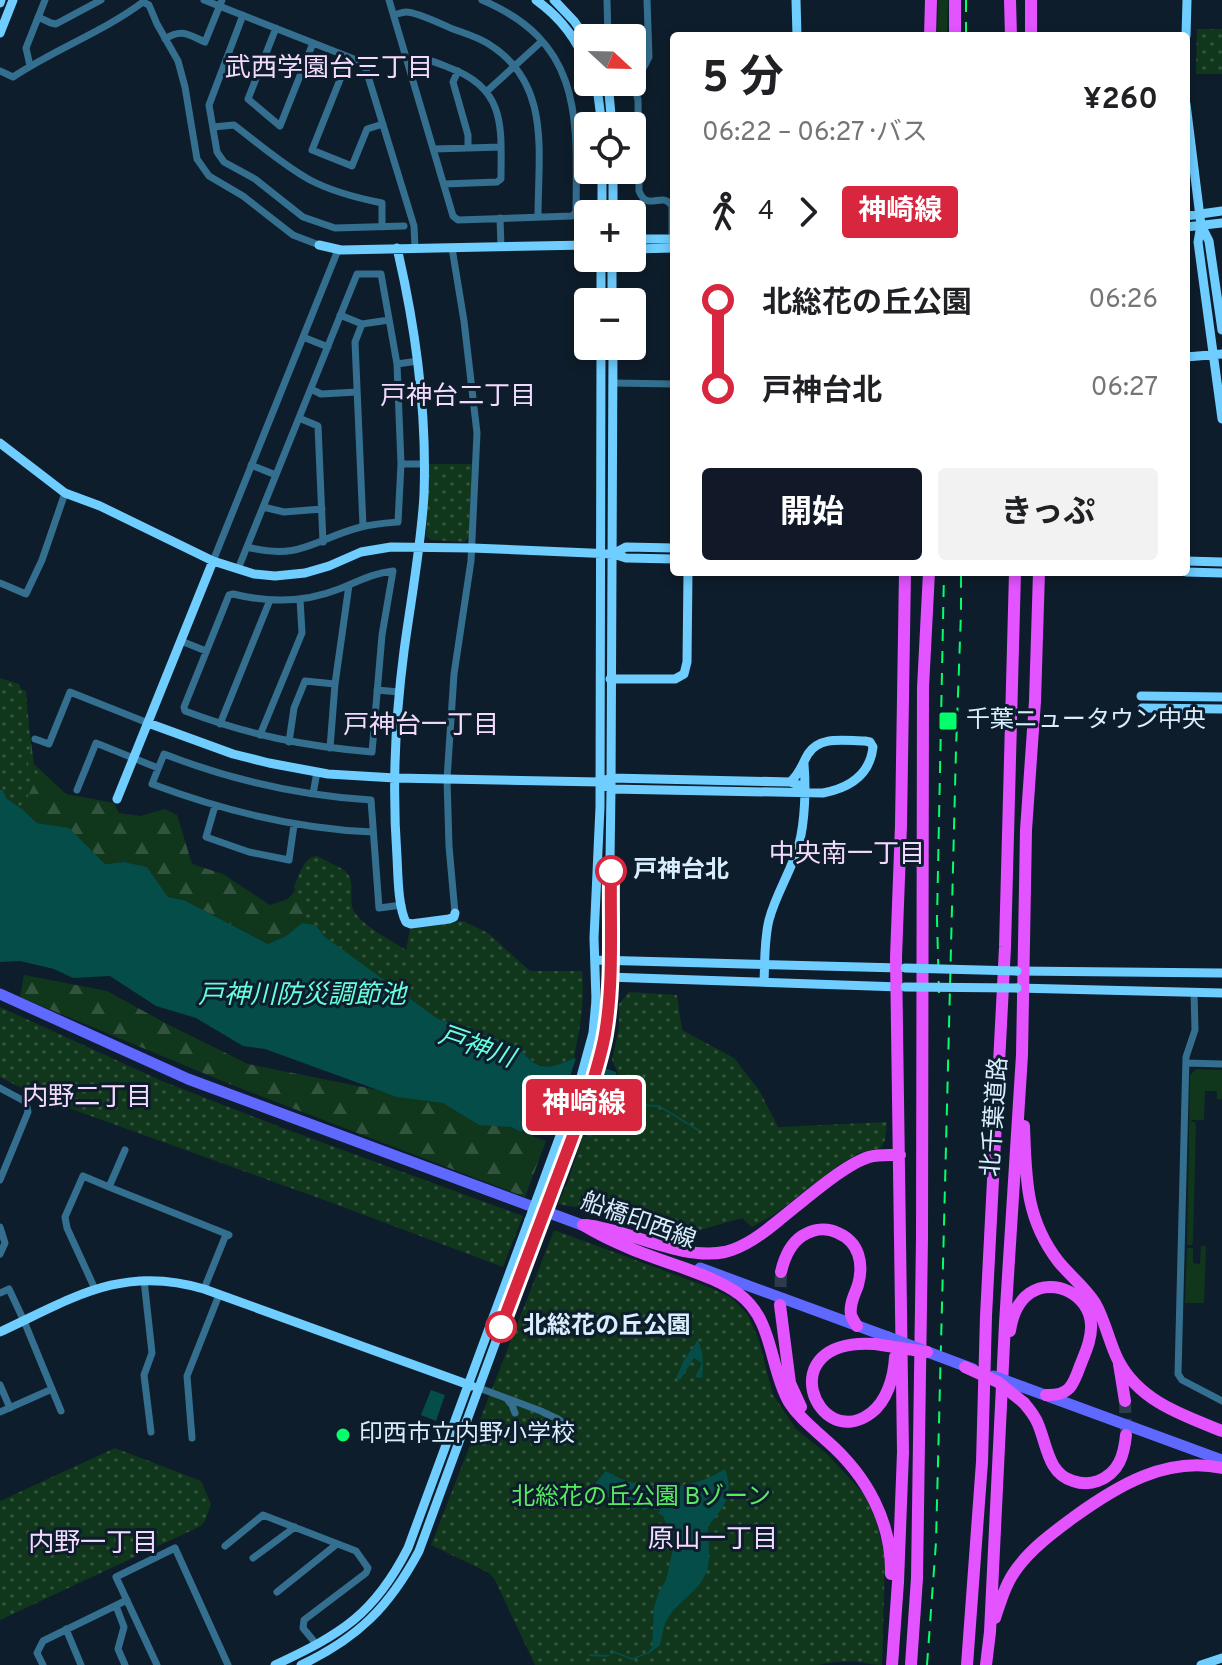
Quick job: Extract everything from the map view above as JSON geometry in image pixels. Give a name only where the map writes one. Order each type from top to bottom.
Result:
[{"type":"highway","points":[[930,32],[931,0]]},
{"type":"highway","points":[[955,0],[955,32]]},
{"type":"highway","points":[[1010,0],[1011,32]]},
{"type":"highway","points":[[1031,0],[1031,32]]},
{"type":"highway","points":[[890,1665],[898,1582],[903,1452],[899,1216],[905,576]]},
{"type":"highway","points":[[911,1665],[917,1578],[922,1238],[923,688],[929,576]]},
{"type":"highway","name":"北千葉道路","points":[[967,1665],[982,1462],[986,1316],[1005,947],[1015,576]]},
{"type":"highway","name":"北千葉道路","points":[[986,1665],[1022,1055],[1020,988],[1039,576]]},
{"type":"highway","points":[[1022,1055],[1026,1164],[1034,1217],[1058,1260],[1094,1302],[1119,1361],[1125,1401]]},
{"type":"highway","points":[[583,1225],[607,1228],[698,1253],[728,1251],[764,1233],[854,1164],[878,1155],[900,1155]]},
{"type":"highway","points":[[899,1216],[896,1243],[895,1367],[890,1385],[877,1408],[865,1418],[843,1421],[829,1416],[818,1406],[812,1393],[811,1382],[818,1362],[827,1352],[840,1345],[857,1342],[875,1344],[927,1352]]},
{"type":"highway","points":[[583,1225],[604,1238],[727,1286],[746,1300],[760,1317],[778,1378],[791,1405],[856,1471],[883,1519],[891,1564],[890,1665]]},
{"type":"highway","points":[[781,1272],[790,1249],[805,1234],[823,1229],[840,1234],[857,1248],[860,1257],[859,1281],[851,1305],[851,1316],[857,1326]]},
{"type":"highway","points":[[998,1465],[1011,1321],[1018,1305],[1029,1294],[1040,1288],[1054,1287],[1075,1294],[1089,1313],[1091,1327],[1089,1342],[1074,1383],[1066,1392],[1046,1395]]},
{"type":"highway","points":[[780,1305],[790,1383],[804,1412],[827,1441]]},
{"type":"highway","points":[[1119,1361],[1146,1394],[1162,1406],[1222,1431]]},
{"type":"highway","points":[[965,1367],[998,1382],[1024,1403],[1033,1413],[1051,1460],[1061,1475],[1069,1480],[1093,1483],[1107,1478],[1122,1457],[1126,1435]]},
{"type":"highway","points":[[990,1632],[1007,1583],[1018,1566],[1047,1538],[1094,1503],[1158,1470],[1209,1465],[1222,1468]]},
{"type":"main road","name":"船橋印西線","points":[[0,994],[188,1079],[1222,1460]]},
{"type":"street","points":[[0,33],[13,0]]},
{"type":"street","points":[[30,66],[26,48],[45,0]]},
{"type":"street","points":[[38,17],[56,24],[101,0]]},
{"type":"street","points":[[204,0],[221,3],[243,15],[364,63],[414,226],[415,248]]},
{"type":"street","points":[[389,0],[453,216],[458,220],[572,216],[576,212],[577,184]]},
{"type":"street","points":[[482,0],[508,12],[542,41],[562,70],[569,86],[574,114]]},
{"type":"street","points":[[536,0],[552,13],[574,40]]},
{"type":"street","points":[[554,0],[576,24]]},
{"type":"street","points":[[607,0],[608,24]]},
{"type":"street","points":[[646,63],[649,57],[647,0]]},
{"type":"street","points":[[796,0],[797,32]]},
{"type":"street","points":[[1186,32],[1187,0]]},
{"type":"street","points":[[0,71],[13,77],[118,20],[143,2],[149,5],[178,61],[197,159],[209,176],[243,196],[293,235],[338,250],[574,245]]},
{"type":"street","points":[[165,39],[182,32],[205,42],[221,3]]},
{"type":"street","points":[[394,15],[411,13],[478,39],[489,44],[515,66],[534,100],[539,124],[538,217]]},
{"type":"street","points":[[243,15],[209,105],[217,152],[224,162],[255,179],[303,217],[335,228],[404,226]]},
{"type":"street","points":[[276,28],[248,99],[280,126],[313,43]]},
{"type":"street","points":[[486,92],[542,41]]},
{"type":"street","points":[[349,57],[312,150],[352,166],[367,129],[383,124]]},
{"type":"street","points":[[408,62],[423,58],[470,77],[486,92],[499,118],[502,133],[501,179],[497,182],[444,184]]},
{"type":"street","points":[[458,71],[453,82],[468,135],[468,148]]},
{"type":"street","points":[[637,96],[639,191],[642,198],[649,202],[666,199],[670,202]]},
{"type":"street","points":[[213,127],[234,125],[313,181],[382,203],[382,227]]},
{"type":"street","points":[[1190,137],[1200,220],[1198,241],[1218,354],[1222,419]]},
{"type":"street","points":[[434,149],[501,147]]},
{"type":"street","points":[[1190,225],[1222,211]]},
{"type":"street","points":[[1190,217],[1222,223]]},
{"type":"street","points":[[500,218],[501,247]]},
{"type":"street","points":[[1200,220],[1209,241],[1222,330]]},
{"type":"street","points":[[646,240],[670,242]]},
{"type":"street","points":[[646,247],[670,243]]},
{"type":"street","points":[[397,248],[418,361],[424,432],[424,494],[399,692],[395,778],[395,825],[402,905],[404,920],[411,924],[449,919],[455,913],[447,779],[454,674],[472,548],[477,433],[452,248]]},
{"type":"street","points":[[117,799],[338,250]]},
{"type":"street","points":[[238,569],[357,274],[381,274],[397,364],[401,464],[398,522],[363,526],[306,548],[284,552],[265,552],[247,547]]},
{"type":"street","points":[[340,315],[362,324],[389,320]]},
{"type":"street","points":[[362,324],[355,342],[363,526]]},
{"type":"street","points":[[303,337],[328,347]]},
{"type":"street","points":[[1190,357],[1218,354]]},
{"type":"street","points":[[301,1665],[329,1652],[376,1614],[394,1593],[419,1551],[534,1222],[593,1033],[600,782],[601,360]]},
{"type":"street","points":[[534,1222],[591,1088],[605,1034],[610,977],[613,360]]},
{"type":"street","points":[[397,364],[418,361]]},
{"type":"street","points":[[613,383],[670,384]]},
{"type":"street","points":[[311,389],[321,394],[357,392]]},
{"type":"street","points":[[299,418],[318,426],[323,542]]},
{"type":"street","points":[[0,443],[65,493],[100,506],[213,561],[267,575],[305,573],[369,550],[419,546],[670,559]]},
{"type":"street","points":[[401,464],[424,464]]},
{"type":"street","points":[[251,465],[276,475]]},
{"type":"street","points":[[0,583],[26,594],[42,560],[65,493]]},
{"type":"street","points":[[263,507],[284,512],[322,509]]},
{"type":"street","points":[[613,554],[626,547],[670,548]]},
{"type":"street","points":[[1190,561],[1222,562]]},
{"type":"street","points":[[393,571],[382,635],[372,752],[289,742],[220,724],[185,711],[229,595],[270,600],[300,599],[326,593],[371,575],[393,571]]},
{"type":"street","points":[[1190,572],[1222,573]]},
{"type":"street","points":[[610,679],[675,679],[684,674],[687,662],[688,576]]},
{"type":"street","points":[[330,748],[335,684],[349,585]]},
{"type":"street","points":[[260,735],[302,633],[300,599]]},
{"type":"street","points":[[220,724],[270,600]]},
{"type":"street","points":[[181,641],[206,651]]},
{"type":"street","points":[[289,742],[294,708],[305,681],[335,684]]},
{"type":"street","points":[[377,690],[399,692]]},
{"type":"street","points":[[35,739],[49,744],[70,692],[233,754],[317,772],[395,778],[600,782],[804,794],[835,791],[853,783],[869,765],[873,747],[865,741],[828,741],[814,747],[790,782]]},
{"type":"street","points":[[1141,696],[1222,697]]},
{"type":"street","points":[[1142,708],[1222,709]]},
{"type":"street","points":[[77,790],[96,743],[158,768]]},
{"type":"street","points":[[373,832],[294,825],[215,806],[152,784],[164,754],[250,783],[371,800],[379,908],[402,905]]},
{"type":"street","points":[[764,982],[768,923],[799,844],[804,762]]},
{"type":"street","points":[[313,794],[317,772]]},
{"type":"street","points":[[611,783],[790,782],[799,785],[804,794]]},
{"type":"street","points":[[215,806],[206,837],[264,855],[289,860],[294,825]]},
{"type":"street","points":[[595,960],[1222,973]]},
{"type":"street","points":[[596,977],[1222,993]]},
{"type":"street","points":[[1194,992],[1195,1030],[1186,1063],[1178,1374],[1182,1380],[1222,1401]]},
{"type":"street","points":[[1186,1063],[1222,1064]]},
{"type":"street","points":[[0,1088],[26,1102],[28,1112],[0,1180]]},
{"type":"street","points":[[109,1187],[125,1150]]},
{"type":"street","points":[[95,1289],[65,1217],[83,1176],[229,1235],[225,1237],[204,1289]]},
{"type":"street","points":[[0,1227],[5,1243],[0,1254]]},
{"type":"street","points":[[144,1280],[152,1353],[144,1375],[151,1432]]},
{"type":"street","points":[[2,1328],[113,1284],[144,1280],[176,1282],[204,1289],[561,1420],[566,1427],[565,1436]]},
{"type":"street","points":[[0,1293],[9,1289],[61,1411]]},
{"type":"street","points":[[192,1438],[187,1376],[219,1295]]},
{"type":"street","points":[[0,1385],[10,1408]]},
{"type":"street","points":[[275,1665],[317,1645],[355,1620],[388,1584],[408,1548],[474,1387]]},
{"type":"street","points":[[0,1412],[52,1389]]},
{"type":"street","points":[[505,1398],[515,1413]]},
{"type":"street","points":[[225,1546],[263,1515],[356,1551],[368,1568],[366,1573],[304,1620],[303,1628],[317,1645]]},
{"type":"street","points":[[253,1558],[295,1527]]},
{"type":"street","points":[[277,1592],[337,1544]]},
{"type":"street","points":[[157,1665],[116,1577],[175,1548],[228,1665]]},
{"type":"street","points":[[43,1665],[37,1653],[43,1641],[127,1600]]},
{"type":"street","points":[[116,1606],[124,1627],[118,1649],[125,1665]]},
{"type":"street","points":[[66,1629],[81,1665]]},
{"type":"street","points":[[1201,1665],[1222,1658]]},
{"type":"green space","points":[[938,0],[948,0],[947,32],[937,32]]},
{"type":"green space","points":[[1197,29],[1222,29],[1222,74],[1196,74]]},
{"type":"green space","points":[[429,464],[472,464],[469,537],[464,542],[431,540],[426,536]]},
{"type":"green space","points":[[0,678],[19,684],[25,699],[34,764],[66,794],[114,803],[119,813],[140,816],[165,809],[177,815],[192,864],[223,874],[270,905],[288,899],[304,880],[386,941],[481,999],[525,1055],[517,1046],[438,1019],[302,923],[286,936],[268,944],[184,900],[168,897],[147,867],[124,862],[105,864],[69,829],[37,823],[5,798],[3,790],[0,790]]},
{"type":"green space","points":[[0,683],[26,691],[31,750],[28,765],[39,773],[22,809],[5,798],[3,790],[0,790]]},
{"type":"green space","points":[[317,856],[349,876],[351,903],[360,919],[406,950],[410,929],[463,921],[488,933],[530,971],[582,971],[582,1004],[574,1058],[543,1066],[531,1060],[517,1046],[438,1019],[325,937],[315,925],[302,923],[304,915],[294,886],[305,863]]},
{"type":"green space","points":[[24,975],[107,991],[248,1064],[443,1103],[546,1141],[525,1197],[232,1085],[20,997]]},
{"type":"green space","points":[[629,992],[677,995],[682,1030],[734,1058],[759,1090],[778,1127],[887,1122],[881,1148],[859,1153],[839,1165],[775,1214],[752,1227],[742,1218],[690,1233],[661,1232],[599,1211],[558,1204],[583,1136],[590,1137],[621,1118],[617,1071],[612,1060],[619,1028],[619,1004]]},
{"type":"green space","points":[[0,1007],[162,1081],[523,1216],[503,1267],[41,1098],[0,1077]]},
{"type":"green space","points":[[1196,1069],[1222,1070],[1222,1099],[1217,1099],[1217,1091],[1205,1091],[1204,1120],[1191,1120],[1196,1126],[1193,1241],[1192,1245],[1187,1245],[1190,1075]]},
{"type":"green space","name":"北総花の丘公園 Bゾーン","points":[[554,1230],[711,1288],[732,1298],[748,1315],[759,1341],[773,1395],[796,1429],[828,1455],[865,1495],[875,1517],[885,1556],[882,1665],[851,1661],[819,1665],[535,1665],[489,1573],[431,1545]]},
{"type":"green space","points":[[1201,1246],[1206,1246],[1204,1303],[1185,1303],[1187,1248],[1193,1248],[1193,1263],[1200,1264]]},
{"type":"green space","points":[[115,1448],[201,1481],[211,1504],[205,1521],[201,1526],[0,1620],[0,1501]]},
{"type":"water","name":"戸神川防災調節池","points":[[0,790],[37,823],[69,828],[105,864],[124,862],[147,867],[168,897],[184,900],[268,944],[286,936],[302,923],[315,925],[325,937],[438,1019],[517,1046],[531,1060],[543,1066],[549,1067],[574,1058],[616,1072],[621,1118],[590,1137],[549,1119],[537,1121],[521,1132],[510,1127],[479,1125],[443,1103],[397,1097],[265,1049],[243,1046],[196,1018],[156,1006],[110,976],[73,978],[54,969],[20,961],[0,962]]},
{"type":"water","points":[[698,1340],[703,1358],[702,1378],[695,1377],[702,1363],[694,1358],[680,1380],[676,1378],[684,1360]]},
{"type":"water","points":[[431,1390],[445,1395],[436,1421],[421,1415]]},
{"type":"water","points":[[725,1469],[728,1494],[723,1507],[708,1526],[707,1571],[700,1584],[668,1618],[660,1645],[650,1653],[632,1660],[614,1653],[606,1657],[590,1656],[609,1655],[614,1651],[632,1658],[647,1653],[652,1647],[654,1608],[666,1580],[675,1538],[671,1527],[658,1513],[660,1510],[649,1506],[634,1510],[624,1499],[613,1496],[586,1507],[584,1500],[590,1489],[606,1471],[635,1484],[666,1487],[696,1482]]},
{"type":"pier","points":[[577,1055],[607,1065],[581,1138],[554,1126]]},
{"type":"waterway","name":"戸神川","points":[[618,1104],[659,1106],[698,1130]]},
{"type":"tunnel","points":[[780,1305],[781,1272]]},
{"type":"tunnel","points":[[1125,1401],[1126,1434]]},
{"type":"railway","points":[[966,0],[966,32]]},
{"type":"railway","points":[[939,993],[937,919],[944,576]]},
{"type":"railway","points":[[927,1665],[936,1542],[961,576]]},
{"type":"bus line","name":"神崎線","points":[[501,1327],[600,1057],[610,977],[611,871]]},
{"type":"place","name":"千葉ニュータウン中央","points":[[948,721]]},
{"type":"place","name":"戸神台北","points":[[611,871]]},
{"type":"place","name":"北総花の丘公園","points":[[501,1327]]},
{"type":"place","name":"印西市立内野小学校","points":[[343,1435]]},
{"type":"district","name":"武西学園台三丁目","points":[[329,69]]},
{"type":"district","name":"戸神台二丁目","points":[[458,397]]},
{"type":"district","name":"戸神台一丁目","points":[[421,726]]},
{"type":"district","name":"中央南一丁目","points":[[847,855]]},
{"type":"district","name":"内野二丁目","points":[[87,1098]]},
{"type":"district","name":"原山一丁目","points":[[713,1540]]},
{"type":"district","name":"内野一丁目","points":[[93,1544]]}]
